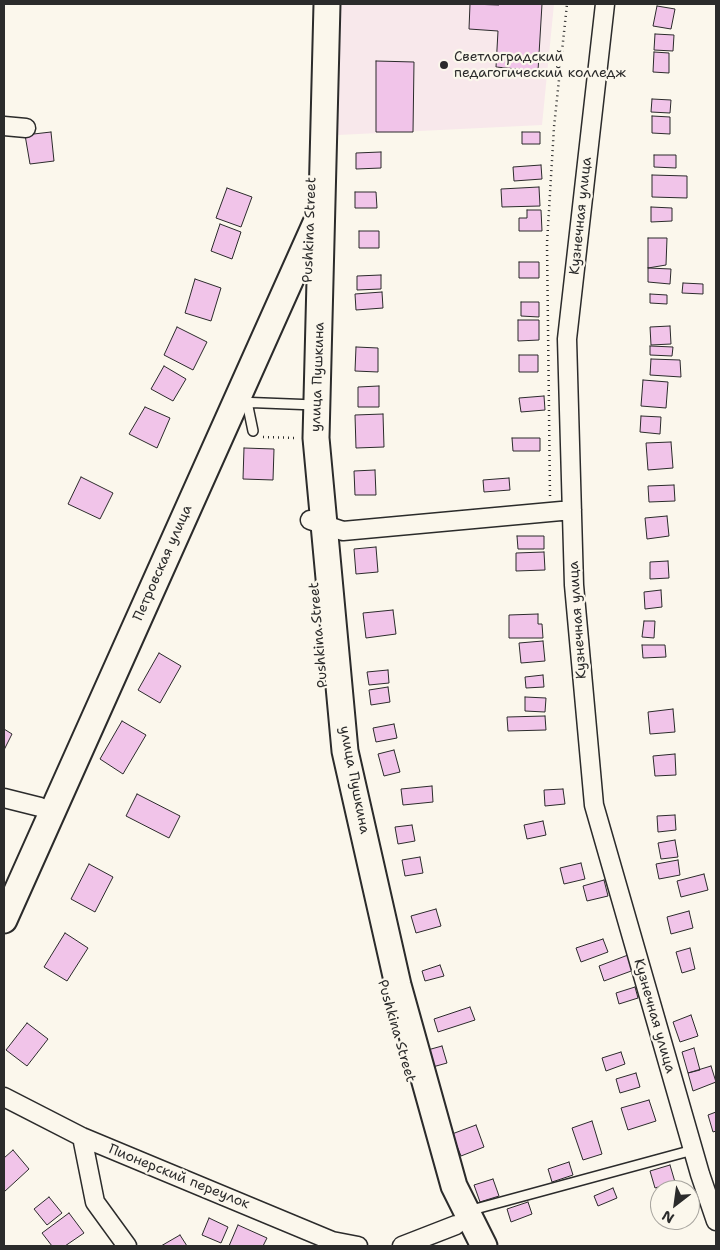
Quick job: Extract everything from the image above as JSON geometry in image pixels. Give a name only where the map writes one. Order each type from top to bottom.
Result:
[{"type":"street","name":"Pushkina Street","points":[[316,4],[317,206],[310,233],[311,405],[304,444],[317,522],[329,752],[383,992],[463,1228]]},
{"type":"street","points":[[4,886],[40,806],[235,402],[317,206],[327,4]]},
{"type":"street","name":"Кузнечная улица","points":[[605,4],[567,339],[574,585],[594,805],[693,1150],[712,1193],[716,1221]]},
{"type":"street","points":[[4,126],[26,128]]},
{"type":"street","name":"улица Пушкина","points":[[311,405],[317,206]]},
{"type":"street","name":"Петровская улица","points":[[4,920],[310,233]]},
{"type":"street","points":[[317,522],[343,531],[572,510]]},
{"type":"street","points":[[4,798],[40,806]]},
{"type":"street","name":"Пионерский переулок","points":[[4,1098],[82,1137],[332,1241],[358,1246]]},
{"type":"street","points":[[82,1137],[95,1202],[127,1246]]},
{"type":"street","points":[[402,1246],[463,1228],[484,1246]]},
{"type":"lane","points":[[235,402],[311,405]]},
{"type":"lane","points":[[235,402],[252,431]]},
{"type":"lane","points":[[463,1228],[693,1150]]},
{"type":"path","points":[[550,512],[547,243],[554,127],[567,4]]},
{"type":"shaded area","name":"Светлоградский педагогический колледж","points":[[341,4],[554,4],[542,125],[338,135]]},
{"type":"building","points":[[470,4],[542,4],[538,71],[496,67],[498,31],[469,29]]},
{"type":"building","points":[[657,6],[675,9],[671,29],[653,26]]},
{"type":"building","points":[[655,34],[674,35],[673,51],[654,50]]},
{"type":"building","points":[[654,52],[669,53],[669,73],[653,72]]},
{"type":"building","points":[[376,61],[414,62],[413,132],[376,132]]},
{"type":"building","points":[[652,99],[671,100],[670,113],[651,112]]},
{"type":"building","points":[[652,116],[670,117],[670,134],[652,133]]},
{"type":"building","points":[[51,132],[54,161],[30,164],[25,135]]},
{"type":"building","points":[[522,132],[540,132],[540,144],[522,144]]},
{"type":"building","points":[[381,152],[381,168],[356,169],[356,153]]},
{"type":"building","points":[[654,155],[676,155],[676,168],[654,167]]},
{"type":"building","points":[[541,165],[542,179],[514,181],[513,167]]},
{"type":"building","points":[[652,175],[687,176],[687,198],[652,197]]},
{"type":"building","points":[[539,187],[540,206],[502,207],[501,189]]},
{"type":"building","points":[[227,188],[252,197],[241,227],[216,218]]},
{"type":"building","points":[[355,192],[376,192],[377,208],[355,208]]},
{"type":"building","points":[[651,207],[672,208],[672,221],[651,222]]},
{"type":"building","points":[[527,210],[541,210],[542,231],[519,231],[519,218],[527,218]]},
{"type":"building","points":[[220,224],[241,232],[232,259],[211,251]]},
{"type":"building","points":[[359,231],[379,231],[379,248],[359,248]]},
{"type":"building","points":[[648,238],[667,238],[666,265],[648,268]]},
{"type":"building","points":[[519,262],[539,262],[539,278],[519,278]]},
{"type":"building","points":[[648,268],[671,269],[670,284],[648,282]]},
{"type":"building","points":[[381,275],[381,289],[357,290],[357,276]]},
{"type":"building","points":[[195,279],[221,288],[211,321],[185,313]]},
{"type":"building","points":[[683,283],[703,284],[703,294],[682,293]]},
{"type":"building","points":[[382,292],[383,308],[356,310],[355,294]]},
{"type":"building","points":[[650,294],[667,295],[667,304],[650,303]]},
{"type":"building","points":[[521,302],[539,302],[539,317],[521,316]]},
{"type":"building","points":[[518,320],[539,320],[539,340],[518,341]]},
{"type":"building","points":[[670,326],[671,344],[651,345],[650,327]]},
{"type":"building","points":[[177,327],[207,342],[193,370],[164,355]]},
{"type":"building","points":[[650,346],[673,347],[672,356],[650,355]]},
{"type":"building","points":[[356,347],[378,348],[378,372],[355,371]]},
{"type":"building","points":[[519,355],[538,355],[538,372],[519,372]]},
{"type":"building","points":[[651,359],[680,360],[681,377],[650,375]]},
{"type":"building","points":[[164,366],[186,379],[173,401],[151,389]]},
{"type":"building","points":[[643,380],[668,382],[666,408],[641,406]]},
{"type":"building","points":[[379,386],[379,407],[358,407],[358,387]]},
{"type":"building","points":[[544,396],[545,410],[521,412],[519,398]]},
{"type":"building","points":[[145,407],[170,418],[157,448],[129,434]]},
{"type":"building","points":[[383,414],[384,447],[356,448],[355,415]]},
{"type":"building","points":[[641,416],[661,417],[660,434],[640,432]]},
{"type":"building","points":[[512,438],[540,438],[540,451],[513,451]]},
{"type":"building","points":[[671,442],[673,468],[648,470],[646,443]]},
{"type":"building","points":[[244,448],[274,449],[273,480],[243,479]]},
{"type":"building","points":[[375,470],[376,495],[355,495],[354,471]]},
{"type":"building","points":[[81,477],[113,493],[100,519],[68,504]]},
{"type":"building","points":[[509,478],[510,490],[484,492],[483,480]]},
{"type":"building","points":[[674,485],[675,501],[649,502],[648,486]]},
{"type":"building","points":[[667,516],[669,536],[647,539],[645,518]]},
{"type":"building","points":[[517,536],[544,536],[544,549],[518,549]]},
{"type":"building","points":[[376,547],[378,572],[356,574],[354,549]]},
{"type":"building","points":[[544,552],[545,570],[516,571],[516,553]]},
{"type":"building","points":[[668,561],[669,578],[650,579],[650,562]]},
{"type":"building","points":[[661,590],[662,607],[645,609],[644,592]]},
{"type":"building","points":[[393,610],[396,634],[366,638],[363,613]]},
{"type":"building","points":[[538,614],[538,624],[542,624],[543,638],[509,638],[509,615]]},
{"type":"building","points":[[644,621],[655,621],[654,638],[642,637]]},
{"type":"building","points":[[543,641],[545,661],[521,663],[519,643]]},
{"type":"building","points":[[642,645],[665,645],[666,657],[643,658]]},
{"type":"building","points":[[159,653],[181,666],[160,703],[138,690]]},
{"type":"building","points":[[388,670],[389,683],[369,685],[367,672]]},
{"type":"building","points":[[543,675],[544,687],[526,688],[525,677]]},
{"type":"building","points":[[388,687],[390,702],[371,705],[369,690]]},
{"type":"building","points":[[525,697],[546,698],[545,712],[525,711]]},
{"type":"building","points":[[673,709],[675,732],[650,734],[648,712]]},
{"type":"building","points":[[545,716],[546,730],[508,731],[507,717]]},
{"type":"building","points":[[122,721],[146,735],[123,774],[100,759]]},
{"type":"building","points":[[394,724],[397,738],[376,742],[373,728]]},
{"type":"building","points":[[4,729],[12,734],[4,750]]},
{"type":"building","points":[[394,750],[400,772],[384,776],[378,754]]},
{"type":"building","points":[[675,754],[676,775],[655,776],[653,756]]},
{"type":"building","points":[[432,786],[433,802],[403,805],[401,789]]},
{"type":"building","points":[[563,789],[565,804],[545,806],[544,790]]},
{"type":"building","points":[[137,794],[180,816],[169,838],[126,816]]},
{"type":"building","points":[[675,815],[676,830],[658,832],[657,816]]},
{"type":"building","points":[[543,821],[546,835],[527,839],[524,825]]},
{"type":"building","points":[[412,825],[415,841],[398,844],[395,827]]},
{"type":"building","points":[[675,840],[678,857],[661,859],[658,843]]},
{"type":"building","points":[[420,857],[423,873],[405,876],[402,860]]},
{"type":"building","points":[[678,860],[680,875],[659,879],[656,864]]},
{"type":"building","points":[[581,863],[585,879],[564,884],[560,868]]},
{"type":"building","points":[[89,864],[113,877],[95,912],[71,899]]},
{"type":"building","points":[[704,874],[708,890],[681,897],[677,881]]},
{"type":"building","points":[[604,880],[608,896],[587,901],[583,886]]},
{"type":"building","points":[[436,909],[441,926],[416,933],[411,916]]},
{"type":"building","points":[[689,911],[693,928],[671,934],[667,917]]},
{"type":"building","points":[[65,933],[88,948],[67,981],[44,967]]},
{"type":"building","points":[[603,939],[608,952],[581,962],[576,948]]},
{"type":"building","points":[[690,948],[695,969],[682,973],[676,952]]},
{"type":"building","points":[[628,955],[634,970],[604,981],[599,966]]},
{"type":"building","points":[[440,965],[444,976],[425,981],[422,971]]},
{"type":"building","points":[[635,987],[638,998],[619,1004],[616,993]]},
{"type":"building","points":[[470,1007],[475,1020],[438,1032],[434,1019]]},
{"type":"building","points":[[691,1015],[698,1036],[680,1042],[673,1022]]},
{"type":"building","points":[[27,1023],[48,1039],[27,1066],[6,1050]]},
{"type":"building","points":[[442,1046],[447,1063],[429,1068],[424,1051]]},
{"type":"building","points":[[694,1048],[700,1070],[688,1073],[682,1052]]},
{"type":"building","points":[[621,1052],[625,1064],[606,1071],[602,1058]]},
{"type":"building","points":[[711,1066],[716,1082],[693,1091],[688,1073]]},
{"type":"building","points":[[636,1073],[640,1087],[620,1093],[616,1079]]},
{"type":"building","points":[[649,1100],[656,1121],[628,1130],[621,1108]]},
{"type":"building","points":[[716,1112],[716,1131],[713,1132],[708,1115]]},
{"type":"building","points":[[592,1121],[602,1154],[583,1160],[572,1128]]},
{"type":"building","points":[[476,1125],[484,1147],[461,1156],[452,1134]]},
{"type":"building","points":[[13,1150],[29,1169],[4,1192],[4,1158]]},
{"type":"building","points":[[569,1162],[573,1175],[552,1182],[548,1169]]},
{"type":"building","points":[[670,1165],[674,1180],[653,1180],[650,1171]]},
{"type":"building","points":[[493,1179],[499,1196],[480,1202],[474,1185]]},
{"type":"building","points":[[613,1188],[617,1198],[598,1206],[594,1196]]},
{"type":"building","points":[[49,1197],[62,1213],[47,1225],[34,1209]]},
{"type":"building","points":[[528,1202],[532,1214],[511,1222],[507,1209]]},
{"type":"building","points":[[69,1213],[84,1233],[65,1246],[52,1246],[42,1233]]},
{"type":"building","points":[[209,1218],[228,1227],[221,1243],[202,1235]]},
{"type":"building","points":[[238,1225],[267,1238],[263,1246],[229,1246]]},
{"type":"building","points":[[180,1235],[187,1246],[161,1246]]},
{"type":"place","name":"Светлоградский педагогический колледж","points":[[444,65]]}]
